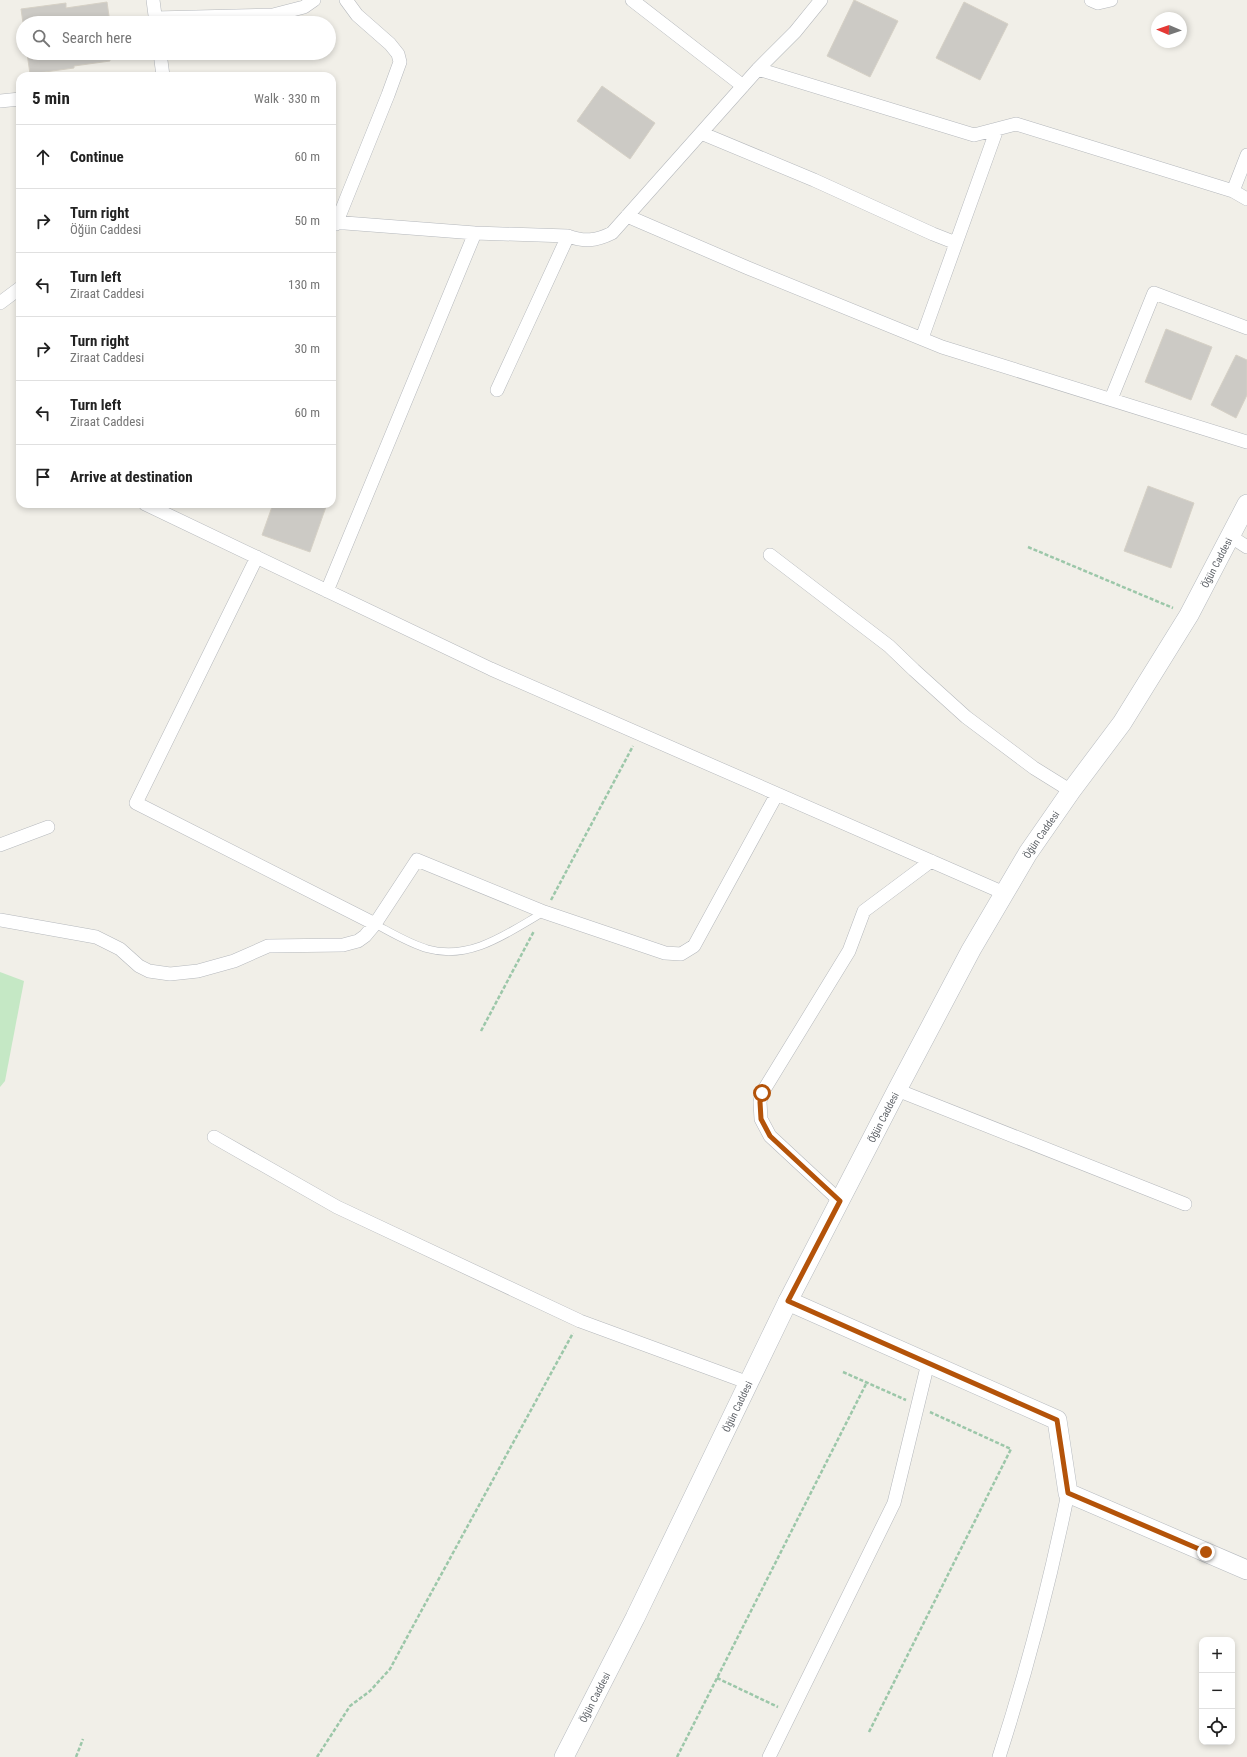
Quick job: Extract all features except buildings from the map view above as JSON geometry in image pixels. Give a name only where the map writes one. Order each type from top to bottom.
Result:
[{"type":"street","points":[[153,0],[155,16]]},
{"type":"street","points":[[249,16],[273,15],[304,7],[314,0]]},
{"type":"street","points":[[336,218],[388,95],[400,62],[398,54],[390,44],[357,15],[346,0]]},
{"type":"street","points":[[632,0],[743,86]]},
{"type":"street","points":[[336,223],[475,233],[568,236],[582,241],[602,238],[612,233],[758,69],[795,32],[822,0]]},
{"type":"street","points":[[1091,0],[1098,3],[1111,0]]},
{"type":"street","points":[[161,60],[162,72]]},
{"type":"street","points":[[758,69],[974,135],[1016,124],[1233,191],[1247,199]]},
{"type":"street","points":[[0,102],[16,100]]},
{"type":"street","points":[[922,338],[997,129]]},
{"type":"street","points":[[701,133],[814,180],[956,243]]},
{"type":"street","points":[[1233,191],[1247,155]]},
{"type":"street","points":[[627,216],[748,268],[942,347],[1247,442]]},
{"type":"street","points":[[327,591],[475,233]]},
{"type":"street","points":[[497,390],[568,236]]},
{"type":"street","points":[[0,303],[16,291]]},
{"type":"street","points":[[1111,400],[1154,293],[1247,328]]},
{"type":"street","name":"Öğün Caddesi","points":[[564,1757],[639,1611],[788,1301],[896,1090],[971,950],[1028,853],[1071,791],[1122,723],[1189,615],[1247,504]]},
{"type":"street","points":[[153,508],[491,669],[1004,893]]},
{"type":"street","points":[[1230,536],[1247,547]]},
{"type":"street","points":[[770,555],[889,646],[939,694],[983,730],[1034,768],[1071,791]]},
{"type":"street","points":[[257,557],[136,803],[375,924]]},
{"type":"street","points":[[0,920],[96,937],[120,949],[139,966],[149,971],[170,974],[216,967],[268,946],[350,943],[365,936],[375,924],[417,860],[544,912],[665,953],[676,955],[688,951],[694,946],[777,794]]},
{"type":"street","points":[[0,845],[48,827]]},
{"type":"street","points":[[840,1201],[770,1136],[761,1119],[760,1106],[762,1093],[850,951],[864,911],[931,861]]},
{"type":"street","points":[[896,1090],[1185,1204]]},
{"type":"street","points":[[214,1138],[337,1207],[580,1320],[749,1383]]},
{"type":"street","points":[[788,1301],[1057,1420],[1068,1493],[1056,1553],[1032,1651],[999,1757]]},
{"type":"street","points":[[769,1757],[894,1503],[928,1363]]},
{"type":"street","points":[[1068,1493],[1247,1570]]},
{"type":"lane","points":[[375,924],[429,950],[456,951],[475,948],[499,939],[544,912]]},
{"type":"path","points":[[1028,547],[1189,615]]},
{"type":"path","points":[[481,1031],[640,734]]},
{"type":"path","points":[[317,1757],[350,1706],[379,1683],[399,1655],[406,1639],[580,1320]]},
{"type":"path","points":[[843,1372],[1011,1449],[869,1732]]},
{"type":"path","points":[[677,1757],[867,1382]]},
{"type":"path","points":[[717,1678],[791,1713]]},
{"type":"path","points":[[76,1757],[83,1739]]},
{"type":"green space","points":[[0,972],[24,981],[5,1081],[0,1087]]},
{"type":"route","points":[[762,1093],[760,1102],[761,1119],[770,1136],[840,1201],[788,1301],[1057,1420],[1068,1493],[1206,1552]]}]
